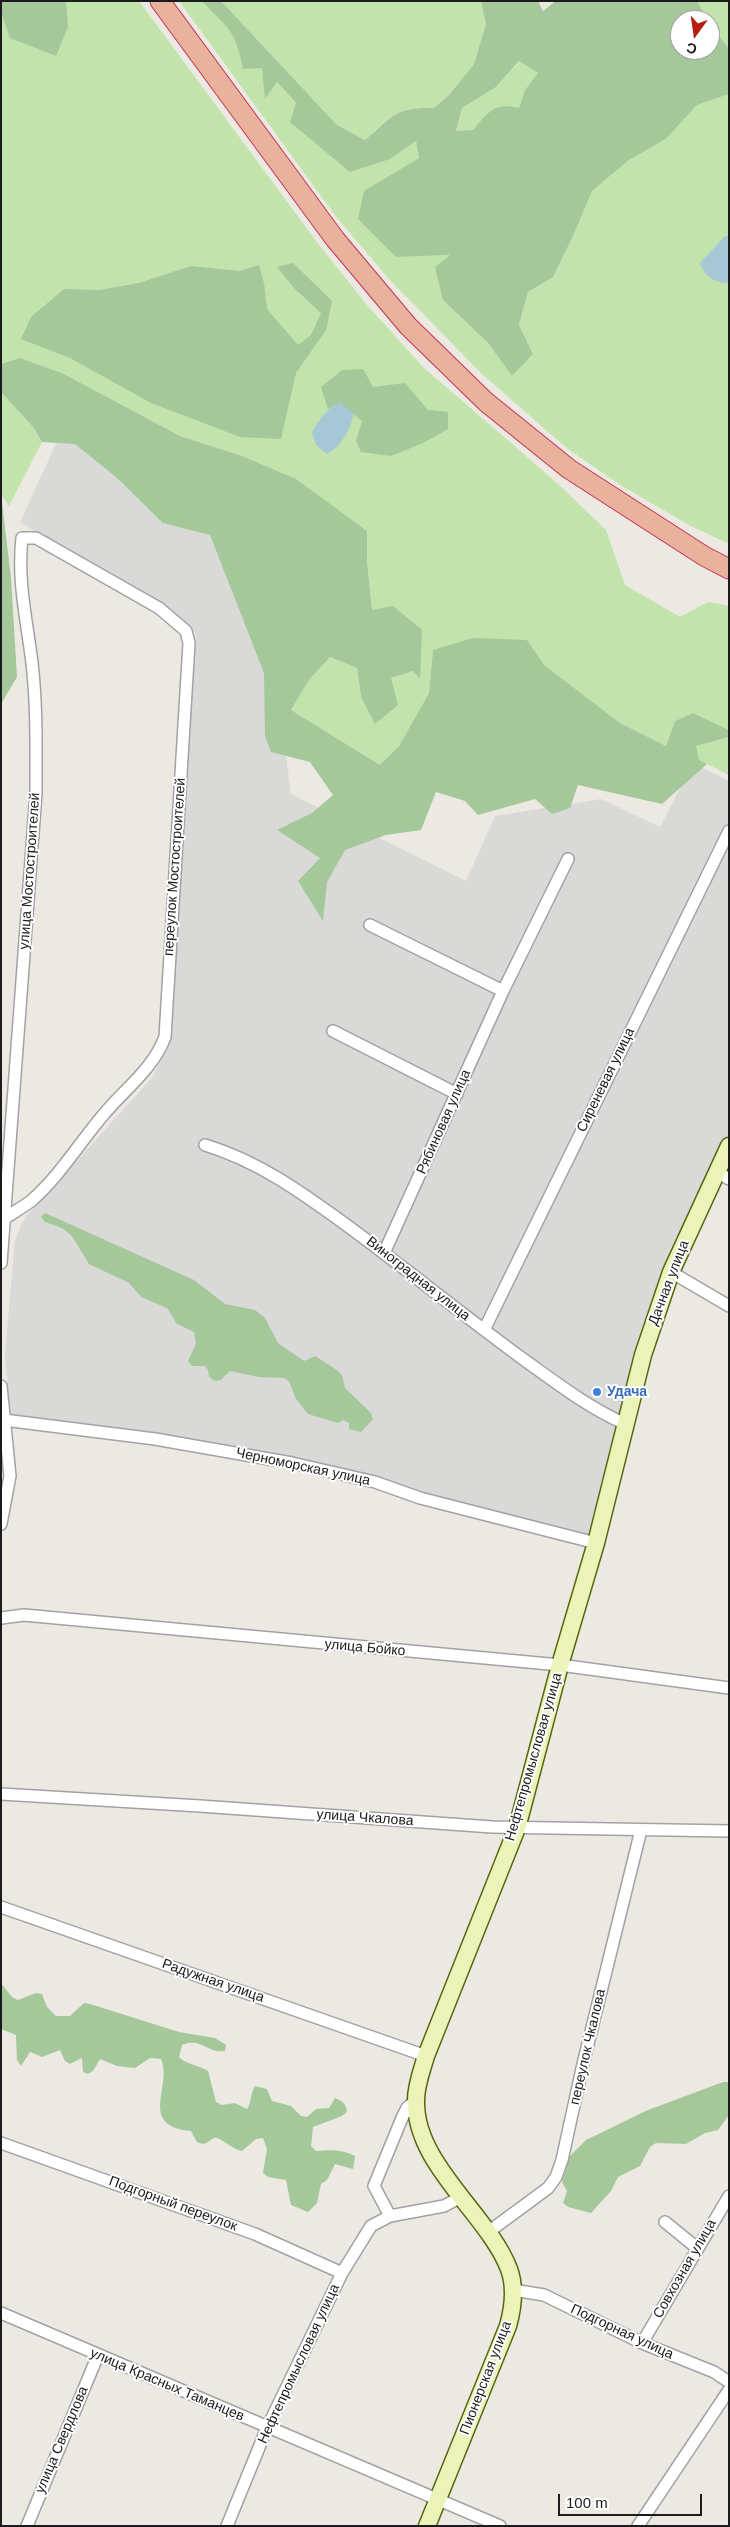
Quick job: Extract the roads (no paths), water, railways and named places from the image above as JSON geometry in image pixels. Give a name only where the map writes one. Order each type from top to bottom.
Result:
[{"type":"highway","points":[[160,1],[335,239],[408,326],[486,402],[569,469],[704,556],[729,569]]},
{"type":"main road","name":"Дачная улица","points":[[625,1424],[643,1355],[671,1272],[722,1175],[729,1146]]},
{"type":"main road","name":"Нефтепромысловая улица","points":[[416,2101],[426,2056],[517,1828],[560,1665],[596,1543],[625,1424]]},
{"type":"main road","name":"Пионерская улица","points":[[416,2101],[421,2133],[444,2174],[487,2233],[510,2270],[513,2290],[513,2307],[508,2326],[427,2526]]},
{"type":"street","name":"улица Мостостроителей","points":[[5,1218],[36,793],[36,729],[32,664],[21,600],[20,558],[22,538],[36,538]]},
{"type":"street","name":"переулок Мостостроителей","points":[[5,1218],[30,1202],[45,1187],[106,1113],[147,1070],[159,1052],[165,1037],[189,643],[186,631],[159,608],[36,538]]},
{"type":"street","name":"Сиреневая улица","points":[[484,1330],[729,831]]},
{"type":"street","name":"Рябиновая улица","points":[[384,1253],[503,992],[568,859]]},
{"type":"street","points":[[370,925],[503,992]]},
{"type":"street","points":[[332,1031],[457,1094]]},
{"type":"street","name":"Виноградная улица","points":[[205,1145],[243,1159],[292,1185],[484,1330],[594,1410],[625,1424]]},
{"type":"street","points":[[1,1263],[5,1218]]},
{"type":"street","points":[[671,1272],[729,1306]]},
{"type":"street","points":[[1,1386],[10,1476],[1,1524]]},
{"type":"street","name":"Черноморская улица","points":[[4,1420],[155,1439],[292,1464],[375,1482],[420,1498],[596,1543]]},
{"type":"street","name":"улица Бойко","points":[[1,1618],[24,1615],[560,1665],[729,1688]]},
{"type":"street","name":"улица Чкалова","points":[[1,1794],[517,1828],[729,1831]]},
{"type":"street","name":"переулок Чкалова","points":[[487,2233],[548,2188],[556,2177],[562,2160],[583,2064],[641,1830]]},
{"type":"street","name":"Радужная улица","points":[[1,1907],[426,2056]]},
{"type":"street","name":"Нефтепромысловая улица","points":[[390,2216],[374,2186],[402,2118],[407,2108],[416,2101]]},
{"type":"street","name":"Подгорный переулок","points":[[1,2143],[255,2234],[342,2272]]},
{"type":"street","name":"Совхозная улица","points":[[642,2343],[729,2196]]},
{"type":"street","name":"Нефтепромысловая улица","points":[[227,2526],[267,2428],[342,2272],[371,2226],[390,2216],[444,2206],[461,2197]]},
{"type":"street","points":[[665,2222],[697,2248]]},
{"type":"street","name":"Подгорная улица","points":[[513,2290],[544,2295],[642,2343],[714,2372],[729,2382]]},
{"type":"street","name":"улица Красных Таманцев","points":[[1,2313],[500,2526]]},
{"type":"street","name":"улица Свердлова","points":[[27,2526],[98,2355]]},
{"type":"street","points":[[638,2526],[729,2390]]},
{"type":"water","points":[[725,236],[729,236],[729,283],[719,282],[711,278],[700,263]]},
{"type":"water","points":[[340,402],[354,414],[345,437],[337,447],[327,454],[316,445],[312,432],[324,415]]},
{"type":"place","name":"Удача","points":[[597,1392]]}]
